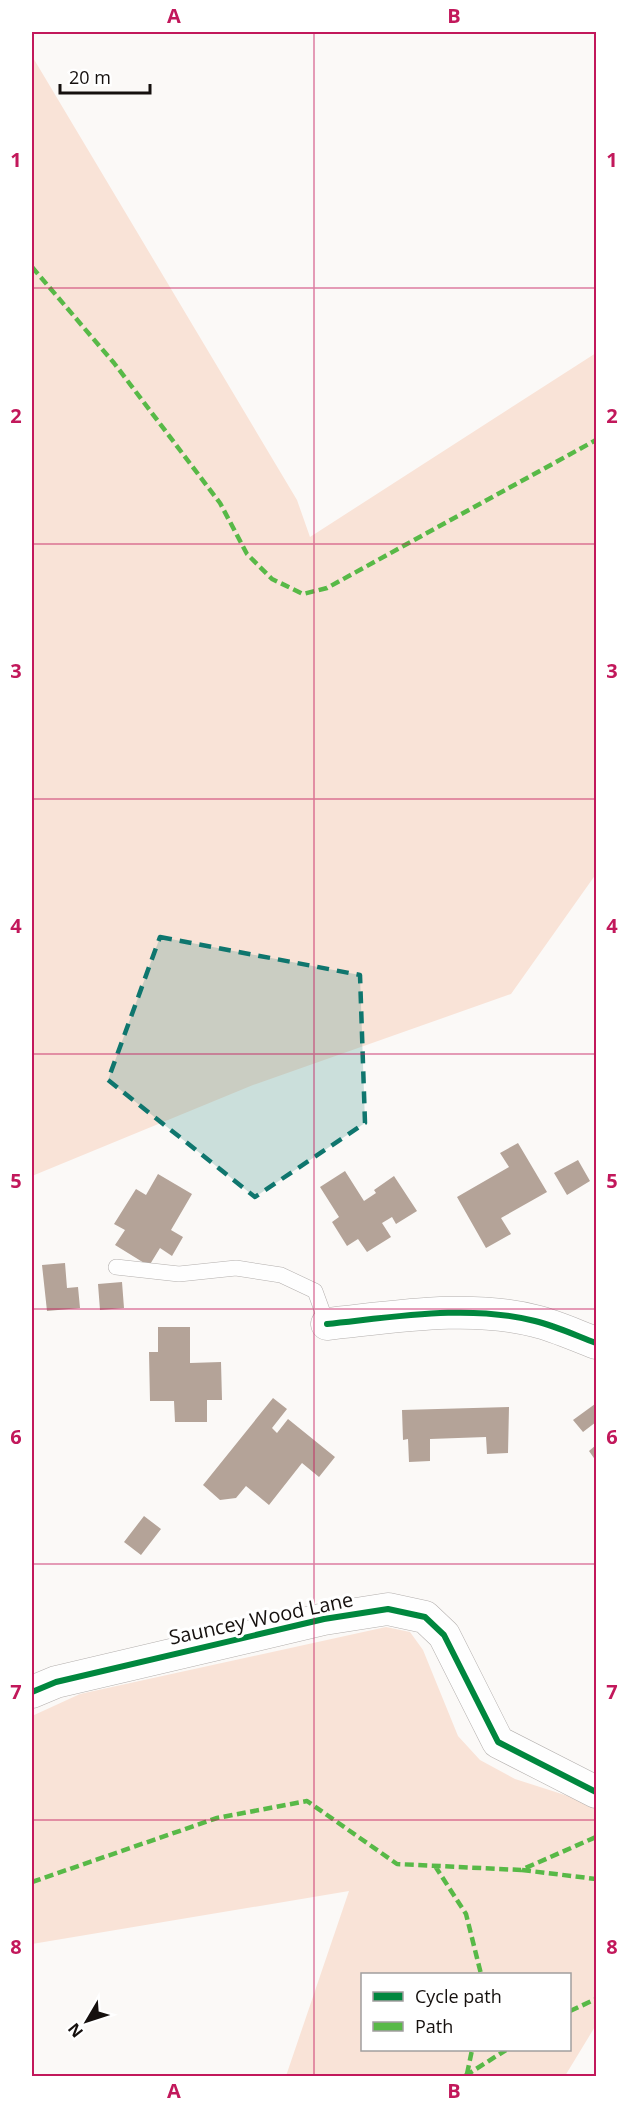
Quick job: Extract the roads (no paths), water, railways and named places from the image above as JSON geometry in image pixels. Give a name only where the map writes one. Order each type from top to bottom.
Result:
[{"type":"street","points":[[327,1324],[414,1316],[477,1314],[535,1321],[597,1343]]},
{"type":"street","name":"Sauncey Wood Lane","points":[[32,1692],[56,1682],[324,1619],[388,1609],[425,1617],[444,1635],[498,1742],[597,1792]]},
{"type":"lane","points":[[116,1268],[179,1274],[236,1269],[281,1275],[315,1291],[327,1324]]}]
